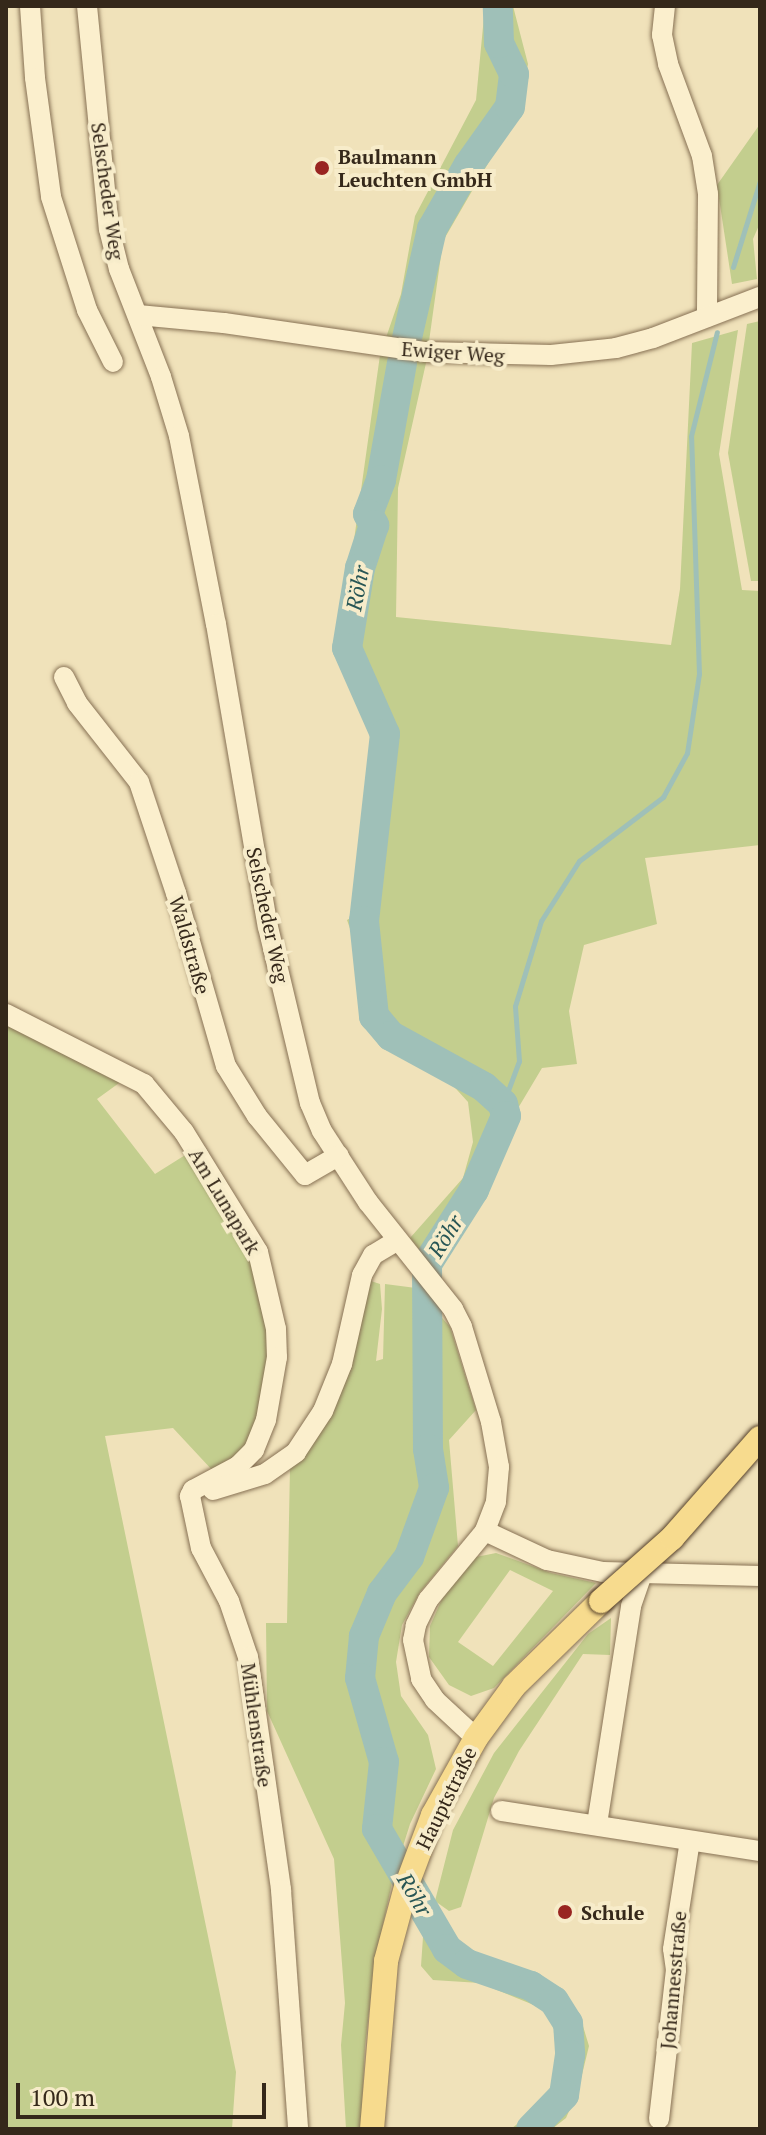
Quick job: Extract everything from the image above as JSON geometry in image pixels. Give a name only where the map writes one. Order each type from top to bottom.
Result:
[{"type":"main road","name":"Hauptstraße","points":[[372,2129],[386,1961],[396,1922],[433,1815],[476,1738],[514,1686],[601,1601],[672,1538],[760,1438]]},
{"type":"street","points":[[30,6],[35,78],[51,197],[87,310],[113,362]]},
{"type":"street","name":"Selscheder Weg","points":[[87,6],[109,229],[119,269],[179,436],[216,624],[268,927],[310,1103],[322,1131],[403,1249],[437,1289],[462,1327],[496,1447],[499,1486],[485,1531],[428,1600],[416,1625],[413,1640],[421,1679],[435,1700],[476,1738]]},
{"type":"street","points":[[665,6],[662,35],[668,64],[702,156],[708,194],[707,317]]},
{"type":"street","name":"Ewiger Weg","points":[[138,315],[426,352],[514,356],[616,348],[760,297]]},
{"type":"street","name":"Waldstraße","points":[[64,677],[77,703],[139,782],[226,1066],[257,1116],[305,1175],[339,1155]]},
{"type":"street","name":"Am Lunapark","points":[[6,1014],[144,1084],[184,1132],[258,1252],[267,1279],[277,1343],[266,1420],[254,1450],[238,1466],[193,1490],[190,1496]]},
{"type":"street","points":[[190,1496],[265,1474],[296,1452],[323,1411],[342,1364],[362,1275],[373,1255],[403,1249]]},
{"type":"street","name":"Mühlenstraße","points":[[190,1496],[201,1548],[229,1601],[248,1657],[281,1890],[298,2129]]},
{"type":"street","points":[[485,1531],[547,1560],[572,1567],[642,1574],[760,1576]]},
{"type":"street","points":[[597,1824],[631,1606],[642,1574]]},
{"type":"street","points":[[501,1811],[760,1851]]},
{"type":"street","name":"Johannesstraße","points":[[659,2119],[676,1970],[673,1949],[690,1841]]},
{"type":"green space","points":[[485,6],[513,6],[528,64],[519,110],[443,241],[426,363],[398,488],[396,617],[671,645],[680,589],[692,343],[738,330],[719,454],[742,590],[760,591],[760,845],[645,858],[657,924],[584,945],[569,1011],[577,1064],[542,1068],[508,1125],[434,1268],[410,1238],[463,1178],[473,1142],[468,1102],[437,1068],[382,1020],[347,920],[359,913],[375,736],[338,654],[380,355],[401,294],[415,216],[476,100]]},
{"type":"green space","points":[[760,124],[760,223],[753,239],[757,279],[732,284],[717,185]]},
{"type":"green space","points":[[760,321],[760,581],[751,581],[728,453],[747,324]]},
{"type":"green space","points":[[6,1019],[126,1078],[97,1099],[155,1174],[190,1152],[249,1248],[273,1359],[259,1423],[236,1458],[213,1471],[173,1428],[105,1436],[236,2072],[232,2129],[6,2129]]},
{"type":"green space","points":[[365,1279],[380,1284],[382,1309],[376,1361],[383,1359],[385,1284],[416,1288],[450,1327],[476,1410],[449,1440],[458,1546],[420,1592],[402,1625],[396,1662],[401,1696],[428,1735],[436,1769],[410,1824],[393,1878],[375,1962],[365,2046],[361,2129],[346,2129],[341,2045],[345,2003],[334,1859],[267,1711],[266,1623],[287,1623],[290,1467],[328,1411]]},
{"type":"green space","points":[[496,1553],[551,1573],[596,1583],[494,1688],[471,1696],[449,1685],[429,1657],[430,1626],[445,1592],[476,1557]],"holes":[[[510,1570],[553,1591],[493,1666],[458,1642]]]},
{"type":"green space","points":[[611,1618],[610,1655],[583,1654],[519,1751],[494,1798],[461,1907],[449,1911],[435,1901],[453,1830],[494,1753],[588,1634]]},
{"type":"green space","points":[[429,1929],[447,1954],[465,1969],[554,1989],[579,2013],[589,2046],[578,2091],[566,2118],[552,2129],[511,2129],[543,2103],[560,2074],[563,2040],[546,2010],[480,1983],[433,1980],[421,1966],[423,1937]]},
{"type":"waterway","name":"Röhr","points":[[407,338],[432,229],[468,166],[510,107],[514,74],[499,43],[498,6]]},
{"type":"waterway","points":[[733,267],[760,181]]},
{"type":"waterway","points":[[503,1104],[519,1061],[515,1006],[541,921],[579,861],[663,797],[687,753],[699,674],[691,436],[717,332]]},
{"type":"waterway","name":"Röhr","points":[[402,363],[381,480],[368,514],[374,525],[360,568],[347,648],[385,734],[364,921],[374,1016],[391,1036],[484,1087],[503,1104],[506,1116],[474,1190],[427,1264],[428,1449],[434,1488],[409,1557],[382,1593],[364,1636],[360,1678],[384,1762],[377,1829],[447,1949],[467,1964],[531,1986],[554,2001],[568,2023],[570,2055],[564,2095],[531,2129]]},
{"type":"place","name":"Baulmann Leuchten GmbH","points":[[322,168]]},
{"type":"place","name":"Schule","points":[[565,1912]]}]
